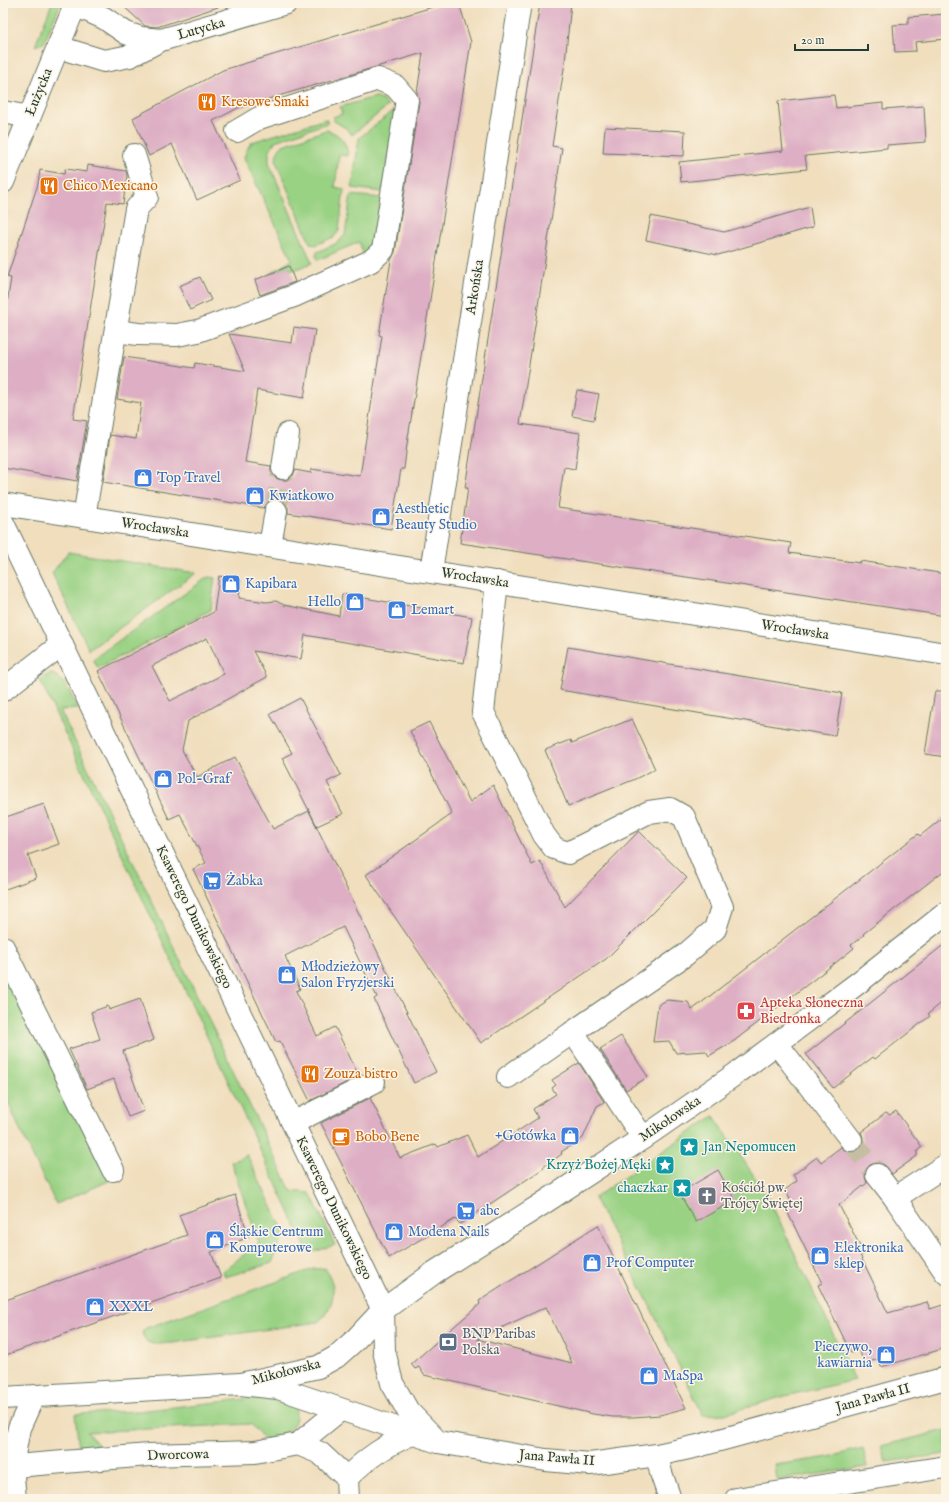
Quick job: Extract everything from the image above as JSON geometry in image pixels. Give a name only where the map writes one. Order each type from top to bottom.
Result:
[{"type":"street","name":"Lutycka","points":[[58,47],[104,61],[130,56],[161,40],[286,3]]},
{"type":"street","name":"Arkońska","points":[[431,571],[520,3]]},
{"type":"street","name":"Lutycka","points":[[75,4],[104,18],[126,33],[141,38],[161,40]]},
{"type":"street","name":"Łużycka","points":[[3,182],[75,4]]},
{"type":"street","points":[[116,331],[138,334],[177,335],[198,331],[306,290],[371,261],[383,250],[407,100],[396,86],[378,79],[259,118],[236,132]]},
{"type":"street","points":[[3,112],[29,117]]},
{"type":"street","points":[[84,517],[136,209],[147,197],[134,155]]},
{"type":"street","points":[[283,468],[288,434]]},
{"type":"street","name":"Wrocławska","points":[[3,504],[946,654]]},
{"type":"street","points":[[270,546],[276,511]]},
{"type":"street","name":"Ksawerego Dunikowskiego","points":[[3,523],[383,1310]]},
{"type":"street","points":[[497,582],[483,712],[544,835],[554,848],[568,853],[649,812],[670,809],[684,817],[722,907],[715,929],[685,955],[508,1077]]},
{"type":"street","points":[[3,690],[62,644]]},
{"type":"street","name":"Mikołowska","points":[[240,1384],[318,1367],[336,1357],[356,1340],[383,1310],[435,1272],[540,1206],[643,1138],[777,1044],[858,983],[946,913]]},
{"type":"street","points":[[3,947],[113,1170]]},
{"type":"street","points":[[572,1032],[643,1138]]},
{"type":"street","points":[[777,1044],[851,1140]]},
{"type":"street","points":[[293,1123],[374,1082]]},
{"type":"street","points":[[895,1198],[946,1165]]},
{"type":"street","points":[[877,1175],[895,1198],[946,1273]]},
{"type":"street","points":[[383,1310],[384,1351],[392,1383],[408,1411],[438,1442]]},
{"type":"street","name":"Jana Pawła II","points":[[240,1384],[278,1388],[438,1442],[546,1460],[590,1464],[657,1455],[698,1446],[946,1378]]},
{"type":"street","points":[[3,1398],[240,1384]]},
{"type":"street","points":[[15,1499],[7,1466],[19,1428],[33,1397]]},
{"type":"street","name":"Dworcowa","points":[[7,1466],[149,1456],[255,1452],[298,1444],[340,1410]]},
{"type":"street","points":[[348,1489],[356,1469],[393,1442],[412,1434]]},
{"type":"street","points":[[298,1444],[320,1453],[348,1489]]},
{"type":"street","points":[[657,1455],[661,1473],[670,1499]]},
{"type":"street","points":[[736,1499],[946,1467]]},
{"type":"green space","points":[[52,3],[61,3],[44,43],[35,46]]},
{"type":"green space","points":[[375,97],[389,105],[352,135],[347,129],[334,121],[333,117],[342,114],[340,107]]},
{"type":"green space","points":[[393,111],[395,119],[383,192],[352,188],[359,138]]},
{"type":"green space","points":[[326,119],[328,123],[275,141],[269,152],[269,163],[312,263],[291,271],[289,266],[268,275],[292,260],[244,158],[247,149],[252,142]]},
{"type":"green space","points":[[326,130],[331,131],[342,139],[348,156],[339,155],[335,187],[344,189],[339,231],[334,237],[315,245],[310,243],[277,164],[276,156],[283,145]]},
{"type":"green space","points":[[351,195],[382,198],[373,250],[365,258],[359,242],[318,260],[316,256],[317,252],[337,243],[345,235]]},
{"type":"green space","points":[[68,552],[196,573],[89,650],[52,573]]},
{"type":"green space","points":[[208,577],[215,578],[211,610],[98,668],[93,659]]},
{"type":"green space","points":[[53,674],[65,685],[78,709],[60,710],[291,1191],[310,1193],[335,1245],[314,1252],[306,1248],[40,680],[47,675]]},
{"type":"green space","points":[[3,955],[109,1181],[56,1204],[20,1130],[3,1090]]},
{"type":"green space","points":[[714,1116],[768,1197],[855,1380],[781,1397],[725,1414],[703,1415],[645,1296],[594,1198]]},
{"type":"green space","points":[[247,1155],[284,1232],[272,1263],[225,1277],[223,1271],[259,1243],[231,1162]]},
{"type":"green space","points":[[325,1268],[332,1282],[333,1296],[328,1310],[318,1322],[159,1344],[154,1344],[147,1341],[142,1333],[146,1328],[313,1269]]},
{"type":"green space","points":[[262,1397],[283,1400],[291,1404],[296,1410],[293,1426],[285,1433],[275,1438],[265,1440],[251,1424],[87,1432],[101,1448],[79,1449],[75,1414],[138,1411]]},
{"type":"green space","points":[[946,1430],[946,1454],[886,1462],[881,1446]]},
{"type":"green space","points":[[863,1448],[867,1467],[777,1480],[775,1465],[829,1457]]},
{"type":"building","points":[[120,3],[217,3],[218,7],[157,27],[145,26]]},
{"type":"building","points":[[446,3],[459,3],[471,42],[404,469],[401,469],[391,529],[288,513],[288,507],[284,502],[278,499],[271,499],[264,508],[103,482],[110,435],[136,439],[141,403],[117,399],[124,357],[194,368],[195,363],[245,371],[229,334],[292,343],[294,327],[315,330],[304,398],[257,390],[245,462],[271,466],[271,472],[275,478],[282,480],[287,480],[293,476],[295,470],[311,473],[311,469],[360,476],[382,336],[379,335],[391,260],[395,252],[419,102],[417,93],[423,53],[238,108],[213,121],[240,180],[197,200],[172,144],[149,156],[133,118],[223,70]]},
{"type":"building","points":[[540,3],[571,3],[565,62],[552,146],[562,148],[520,424],[580,433],[575,469],[564,467],[558,508],[791,543],[789,553],[860,563],[860,561],[946,574],[946,616],[460,543],[468,488],[465,488]]},
{"type":"building","points":[[946,14],[946,39],[915,42],[916,51],[895,52],[893,25],[908,24],[908,17]]},
{"type":"building","points":[[834,95],[836,108],[883,103],[883,109],[924,106],[926,142],[887,145],[887,148],[805,156],[807,169],[681,182],[679,162],[783,151],[778,101]]},
{"type":"building","points":[[605,127],[685,131],[684,156],[603,153]]},
{"type":"building","points":[[88,165],[126,171],[127,175],[123,204],[107,202],[73,419],[87,421],[77,481],[3,468],[3,330],[11,278],[7,277],[38,184],[40,170],[64,174],[65,169],[87,172]]},
{"type":"building","points":[[810,207],[813,227],[718,255],[646,240],[651,216],[724,232]]},
{"type":"building","points":[[289,266],[295,282],[260,295],[255,280]]},
{"type":"building","points":[[200,277],[211,300],[190,310],[179,286]]},
{"type":"building","points":[[577,390],[599,394],[594,420],[572,416]]},
{"type":"building","points":[[219,576],[241,580],[239,598],[266,602],[276,601],[284,605],[339,616],[342,594],[472,617],[464,663],[305,635],[301,659],[253,651],[267,677],[188,721],[182,750],[197,777],[235,757],[273,829],[309,811],[436,1072],[414,1083],[374,999],[377,997],[343,927],[285,956],[300,989],[296,991],[317,1036],[335,1027],[359,1076],[310,1101],[280,1041],[276,1042],[193,869],[206,863],[180,814],[169,819],[98,671],[214,612]],"holes":[[[207,638],[224,674],[170,701],[152,666]]]},
{"type":"building","points":[[568,647],[842,693],[835,736],[560,690]]},
{"type":"building","points":[[935,691],[946,691],[946,757],[925,754]]},
{"type":"building","points":[[300,698],[341,775],[327,782],[343,814],[317,826],[282,758],[292,753],[270,714]]},
{"type":"building","points":[[632,719],[655,769],[633,780],[568,806],[545,750],[571,740],[572,743]]},
{"type":"building","points":[[429,722],[470,802],[493,785],[532,865],[540,861],[565,907],[639,831],[687,878],[606,959],[481,1043],[366,875],[452,814],[410,731]]},
{"type":"building","points":[[44,804],[59,844],[28,855],[36,878],[3,890],[3,818]]},
{"type":"building","points":[[946,815],[946,869],[863,934],[864,935],[851,945],[854,948],[834,964],[734,1041],[709,1056],[706,1051],[676,1053],[669,1041],[653,1042],[658,1005],[667,1000],[688,1002],[692,1010],[918,834],[920,836]]},
{"type":"building","points":[[946,943],[946,999],[928,1014],[930,1016],[875,1059],[873,1057],[833,1088],[806,1054]]},
{"type":"building","points":[[140,999],[154,1040],[123,1051],[144,1111],[128,1117],[114,1079],[87,1089],[69,1049],[100,1039],[91,1012],[108,1006],[109,1010]]},
{"type":"building","points":[[621,1036],[648,1077],[626,1090],[600,1049]]},
{"type":"building","points":[[579,1063],[604,1102],[597,1106],[583,1138],[561,1152],[562,1154],[543,1167],[544,1168],[460,1224],[455,1219],[389,1258],[321,1123],[370,1098],[400,1158],[436,1144],[438,1147],[467,1135],[478,1157],[538,1118],[533,1109],[556,1094],[552,1088],[556,1085],[552,1080]]},
{"type":"building","points":[[896,1111],[922,1147],[917,1151],[917,1156],[892,1174],[887,1167],[881,1163],[870,1165],[865,1171],[867,1183],[839,1205],[864,1254],[860,1255],[888,1313],[927,1302],[930,1309],[946,1304],[946,1348],[881,1367],[879,1359],[865,1363],[858,1349],[851,1353],[818,1285],[822,1283],[785,1207],[792,1203],[785,1190],[797,1181],[793,1175],[817,1157],[821,1162],[841,1147],[847,1152],[858,1150],[863,1144],[861,1132],[886,1113],[890,1115]]},
{"type":"building","name":"Kościół pw. Trójcy Świętej","points":[[718,1170],[735,1200],[696,1222],[679,1193]]},
{"type":"building","points":[[235,1195],[249,1237],[211,1252],[221,1278],[3,1356],[3,1301],[187,1235],[179,1215]]},
{"type":"building","points":[[598,1225],[686,1408],[660,1415],[613,1417],[593,1414],[424,1375],[419,1367],[415,1369],[411,1364],[480,1304],[479,1301]],"holes":[[[546,1307],[572,1363],[477,1339]]]},
{"type":"tunnel","points":[[276,511],[283,468]]},
{"type":"tunnel","points":[[851,1140],[877,1175]]},
{"type":"place","name":"Kresowe Smaki","points":[[207,102]]},
{"type":"place","name":"Chico Mexicano","points":[[49,186]]},
{"type":"place","name":"Top Travel","points":[[143,478]]},
{"type":"place","name":"Kwiatkowo","points":[[255,496]]},
{"type":"place","name":"Aesthetic Beauty Studio","points":[[381,517]]},
{"type":"place","name":"Kapibara","points":[[231,584]]},
{"type":"place","name":"Hello","points":[[355,602]]},
{"type":"place","name":"Lemart","points":[[397,610]]},
{"type":"place","name":"Pol-Graf","points":[[163,779]]},
{"type":"place","name":"Żabka","points":[[212,881]]},
{"type":"place","name":"Młodzieżowy Salon Fryzjerski","points":[[287,975]]},
{"type":"place","name":"Apteka Słoneczna Biedronka","points":[[746,1011]]},
{"type":"place","name":"Zouza bistro","points":[[310,1074]]},
{"type":"place","name":"+Gotówka","points":[[570,1136]]},
{"type":"place","name":"Bobo Bene","points":[[341,1137]]},
{"type":"place","name":"Jan Nepomucen","points":[[689,1147]]},
{"type":"place","name":"Krzyż Bożej Męki","points":[[665,1165]]},
{"type":"place","name":"chaczkar","points":[[682,1188]]},
{"type":"place","name":"Kościół pw. Trójcy Świętej","points":[[707,1196]]},
{"type":"place","name":"abc","points":[[466,1211]]},
{"type":"place","name":"Modena Nails","points":[[394,1232]]},
{"type":"place","name":"Śląskie Centrum Komputerowe","points":[[215,1240]]},
{"type":"place","name":"Elektronika sklep","points":[[820,1256]]},
{"type":"place","name":"Prof Computer","points":[[592,1263]]},
{"type":"place","name":"XXXL","points":[[95,1307]]},
{"type":"place","name":"BNP Paribas Polska","points":[[448,1342]]},
{"type":"place","name":"Pieczywo, kawiarnia","points":[[886,1355]]},
{"type":"place","name":"MaSpa","points":[[649,1376]]}]
